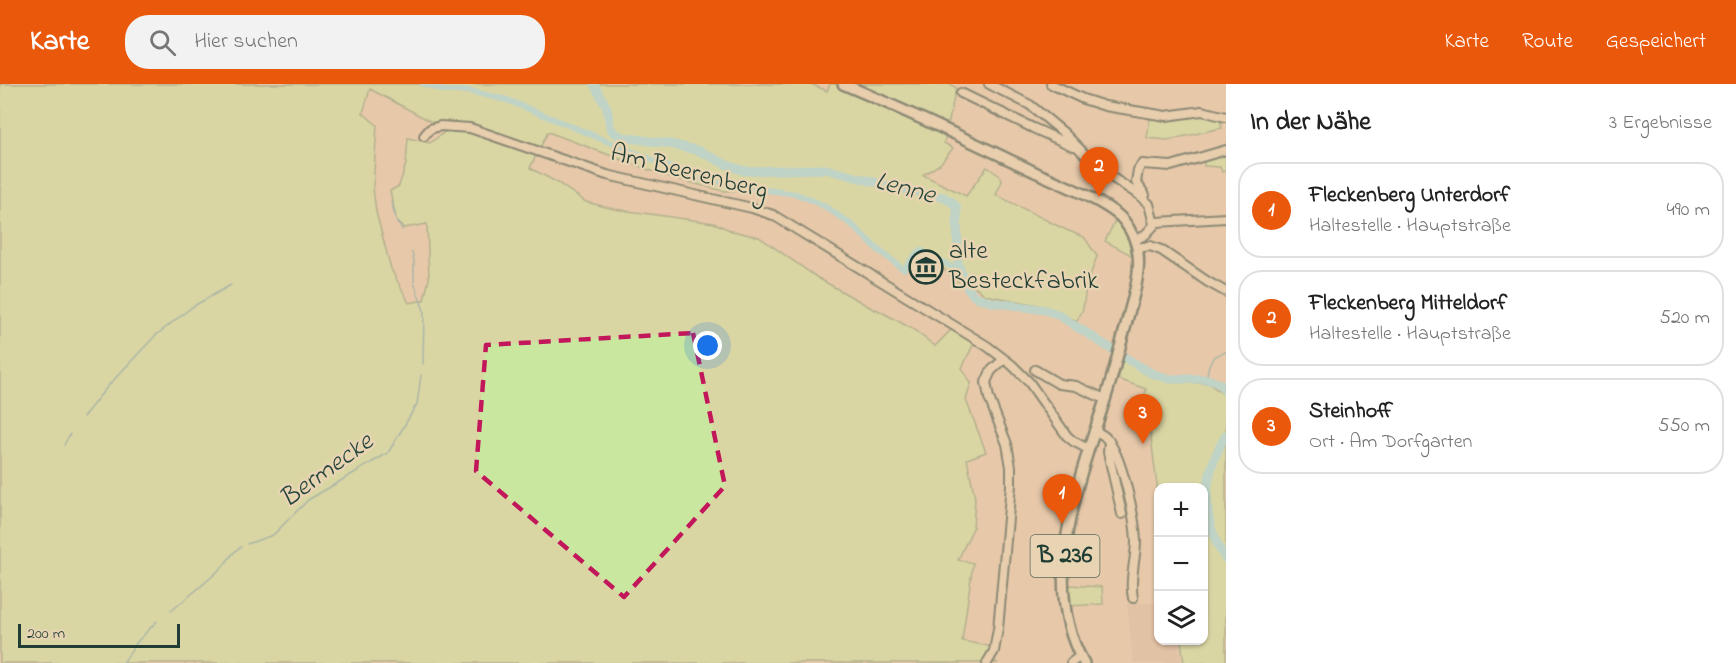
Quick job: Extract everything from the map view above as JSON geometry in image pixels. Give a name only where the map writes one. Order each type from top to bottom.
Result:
[{"type":"main road","points":[[843,84],[935,124],[1068,187],[1116,213],[1124,221],[1136,244]]},
{"type":"main road","name":"B 236","points":[[1082,659],[1066,618],[1064,576],[1069,526],[1088,449],[1116,365],[1138,270],[1136,244]]},
{"type":"street","points":[[989,84],[1030,105],[1064,133],[1099,169],[1149,204]]},
{"type":"street","points":[[1051,84],[1083,99],[1105,106],[1166,116],[1202,111],[1224,114]]},
{"type":"street","points":[[961,93],[1076,147]]},
{"type":"street","name":"Am Beerenberg","points":[[424,136],[430,129],[440,126],[470,128],[607,175],[763,212],[787,223],[862,271],[971,335],[1004,359],[1029,382],[1067,435],[1088,449]]},
{"type":"street","points":[[1154,224],[1148,200],[1136,182],[1138,170],[1142,164],[1171,165],[1226,150]]},
{"type":"street","points":[[1136,244],[1159,221],[1205,221],[1226,218]]},
{"type":"street","points":[[1136,244],[1161,250],[1226,292]]},
{"type":"street","points":[[987,663],[994,651],[998,629],[1011,484],[1007,444],[989,399],[986,382],[991,371],[1004,359]]},
{"type":"street","points":[[1037,371],[1059,384],[1076,386],[1105,399]]},
{"type":"street","points":[[1094,431],[1102,434],[1109,441],[1123,476],[1135,532],[1133,598]]},
{"type":"street","points":[[1109,441],[1108,452],[1122,514]]},
{"type":"street","points":[[1071,663],[1082,659]]},
{"type":"highlighted area","points":[[693,333],[725,486],[624,597],[476,471],[486,345]]},
{"type":"shaded area","points":[[1127,603],[1154,603],[1154,645],[1179,645],[1182,663],[1133,663]]},
{"type":"green space","points":[[0,84],[811,84],[827,91],[830,84],[950,84],[956,88],[944,143],[953,148],[940,164],[923,175],[966,196],[987,167],[1000,176],[1002,181],[996,195],[1084,237],[1097,256],[1086,287],[1083,309],[1077,321],[1038,305],[985,295],[977,288],[955,280],[923,251],[918,252],[904,269],[877,249],[852,225],[824,206],[796,194],[756,189],[724,191],[692,183],[660,174],[548,132],[530,168],[586,202],[614,209],[714,223],[732,231],[759,237],[818,278],[914,330],[935,346],[953,328],[975,341],[962,368],[971,383],[966,400],[986,452],[967,459],[975,498],[973,528],[958,560],[973,563],[962,641],[993,647],[991,660],[998,663],[0,663]],"holes":[[[370,89],[447,130],[430,143],[408,138],[406,164],[399,186],[390,191],[397,222],[404,228],[427,224],[429,279],[424,300],[409,303],[391,269],[376,212],[373,188],[377,125],[363,113]]]},
{"type":"green space","points":[[1202,114],[1220,119],[1222,128],[1168,140],[1147,138],[1150,119],[1165,120]]},
{"type":"green space","points":[[1226,153],[1226,171],[1222,172],[1220,167],[1204,166],[1204,159]]},
{"type":"green space","points":[[1116,219],[1127,237],[1133,256],[1105,241]]},
{"type":"green space","points":[[1123,359],[1151,376],[1170,382],[1208,383],[1226,396],[1226,663],[1184,663],[1182,645],[1208,645],[1208,483],[1157,483],[1149,422],[1141,414],[1146,389],[1118,379]]},
{"type":"green space","points":[[1068,585],[1102,587],[1103,604],[1069,606]]},
{"type":"waterway","points":[[423,84],[445,91],[469,91],[507,100],[699,179],[796,194],[824,206],[852,225],[877,249],[904,269],[921,250],[963,275]]},
{"type":"waterway","name":"Lenne","points":[[594,84],[607,108],[613,132],[622,137],[700,151],[744,171],[825,169],[897,188],[943,197],[957,208],[958,264],[967,287],[974,296],[991,302],[1057,314],[1153,374],[1170,379],[1207,379],[1220,384],[1226,392]]},
{"type":"waterway","name":"Bermecke","points":[[391,201],[397,223],[403,230]]},
{"type":"waterway","name":"Bermecke","points":[[412,252],[414,282],[424,311],[423,364]]},
{"type":"waterway","points":[[83,417],[107,387],[155,336],[192,307],[231,285]]},
{"type":"waterway","points":[[1207,379],[1213,358],[1226,352]]},
{"type":"waterway","name":"Bermecke","points":[[247,544],[273,535],[308,500],[388,453],[417,404],[421,375]]},
{"type":"waterway","points":[[64,445],[70,434]]},
{"type":"waterway","name":"Lenne","points":[[1226,435],[1211,469],[1207,493],[1212,530],[1219,549],[1226,559]]},
{"type":"waterway","name":"Bermecke","points":[[171,611],[210,579],[241,547]]},
{"type":"waterway","name":"Bermecke","points":[[123,663],[137,642],[157,621]]},
{"type":"place","name":"Fleckenberg Mitteldorf","points":[[1099,197]]},
{"type":"place","name":"alte Besteckfabrik","points":[[926,267]]},
{"type":"place","name":"Steinhoff","points":[[1143,444]]},
{"type":"place","name":"Fleckenberg Unterdorf","points":[[1062,524]]}]
